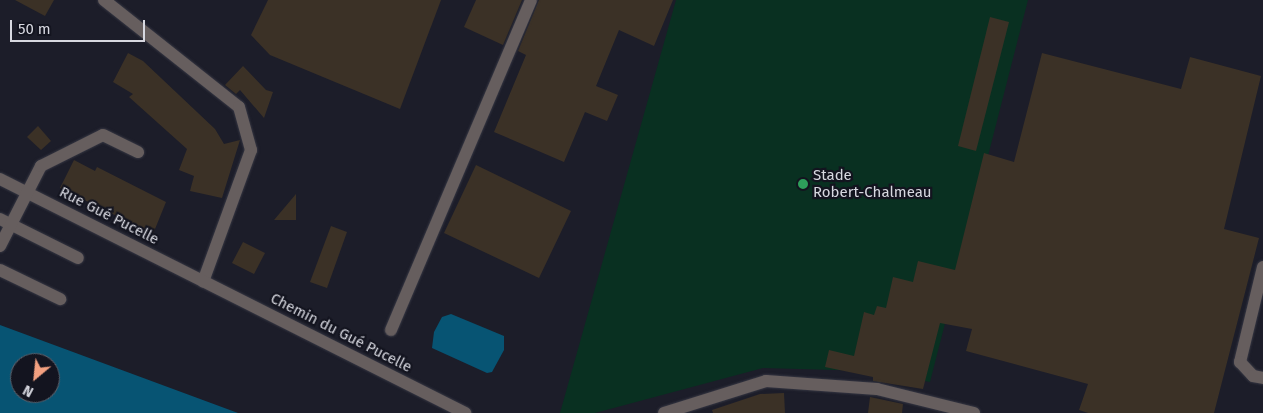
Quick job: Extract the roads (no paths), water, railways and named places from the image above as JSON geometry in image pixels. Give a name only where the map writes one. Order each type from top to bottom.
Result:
[{"type":"street","points":[[104,0],[239,107],[251,150],[203,282]]},
{"type":"street","points":[[391,330],[531,0]]},
{"type":"street","points":[[0,246],[5,221],[26,192],[41,166],[103,135],[138,152]]},
{"type":"street","name":"Rue Gué Pucelle","points":[[0,179],[203,282]]},
{"type":"street","points":[[5,221],[78,258]]},
{"type":"street","points":[[1263,267],[1240,362],[1253,376],[1263,378]]},
{"type":"street","points":[[0,270],[60,299]]},
{"type":"street","name":"Chemin du Gué Pucelle","points":[[203,282],[465,413]]},
{"type":"street","points":[[664,413],[766,381],[876,389],[974,413]]},
{"type":"water","points":[[451,314],[504,336],[504,350],[492,372],[487,373],[432,348],[434,332],[442,317]]},
{"type":"water","points":[[0,325],[238,413],[0,413]]},
{"type":"place","name":"Stade Robert-Chalmeau","points":[[803,184]]}]
